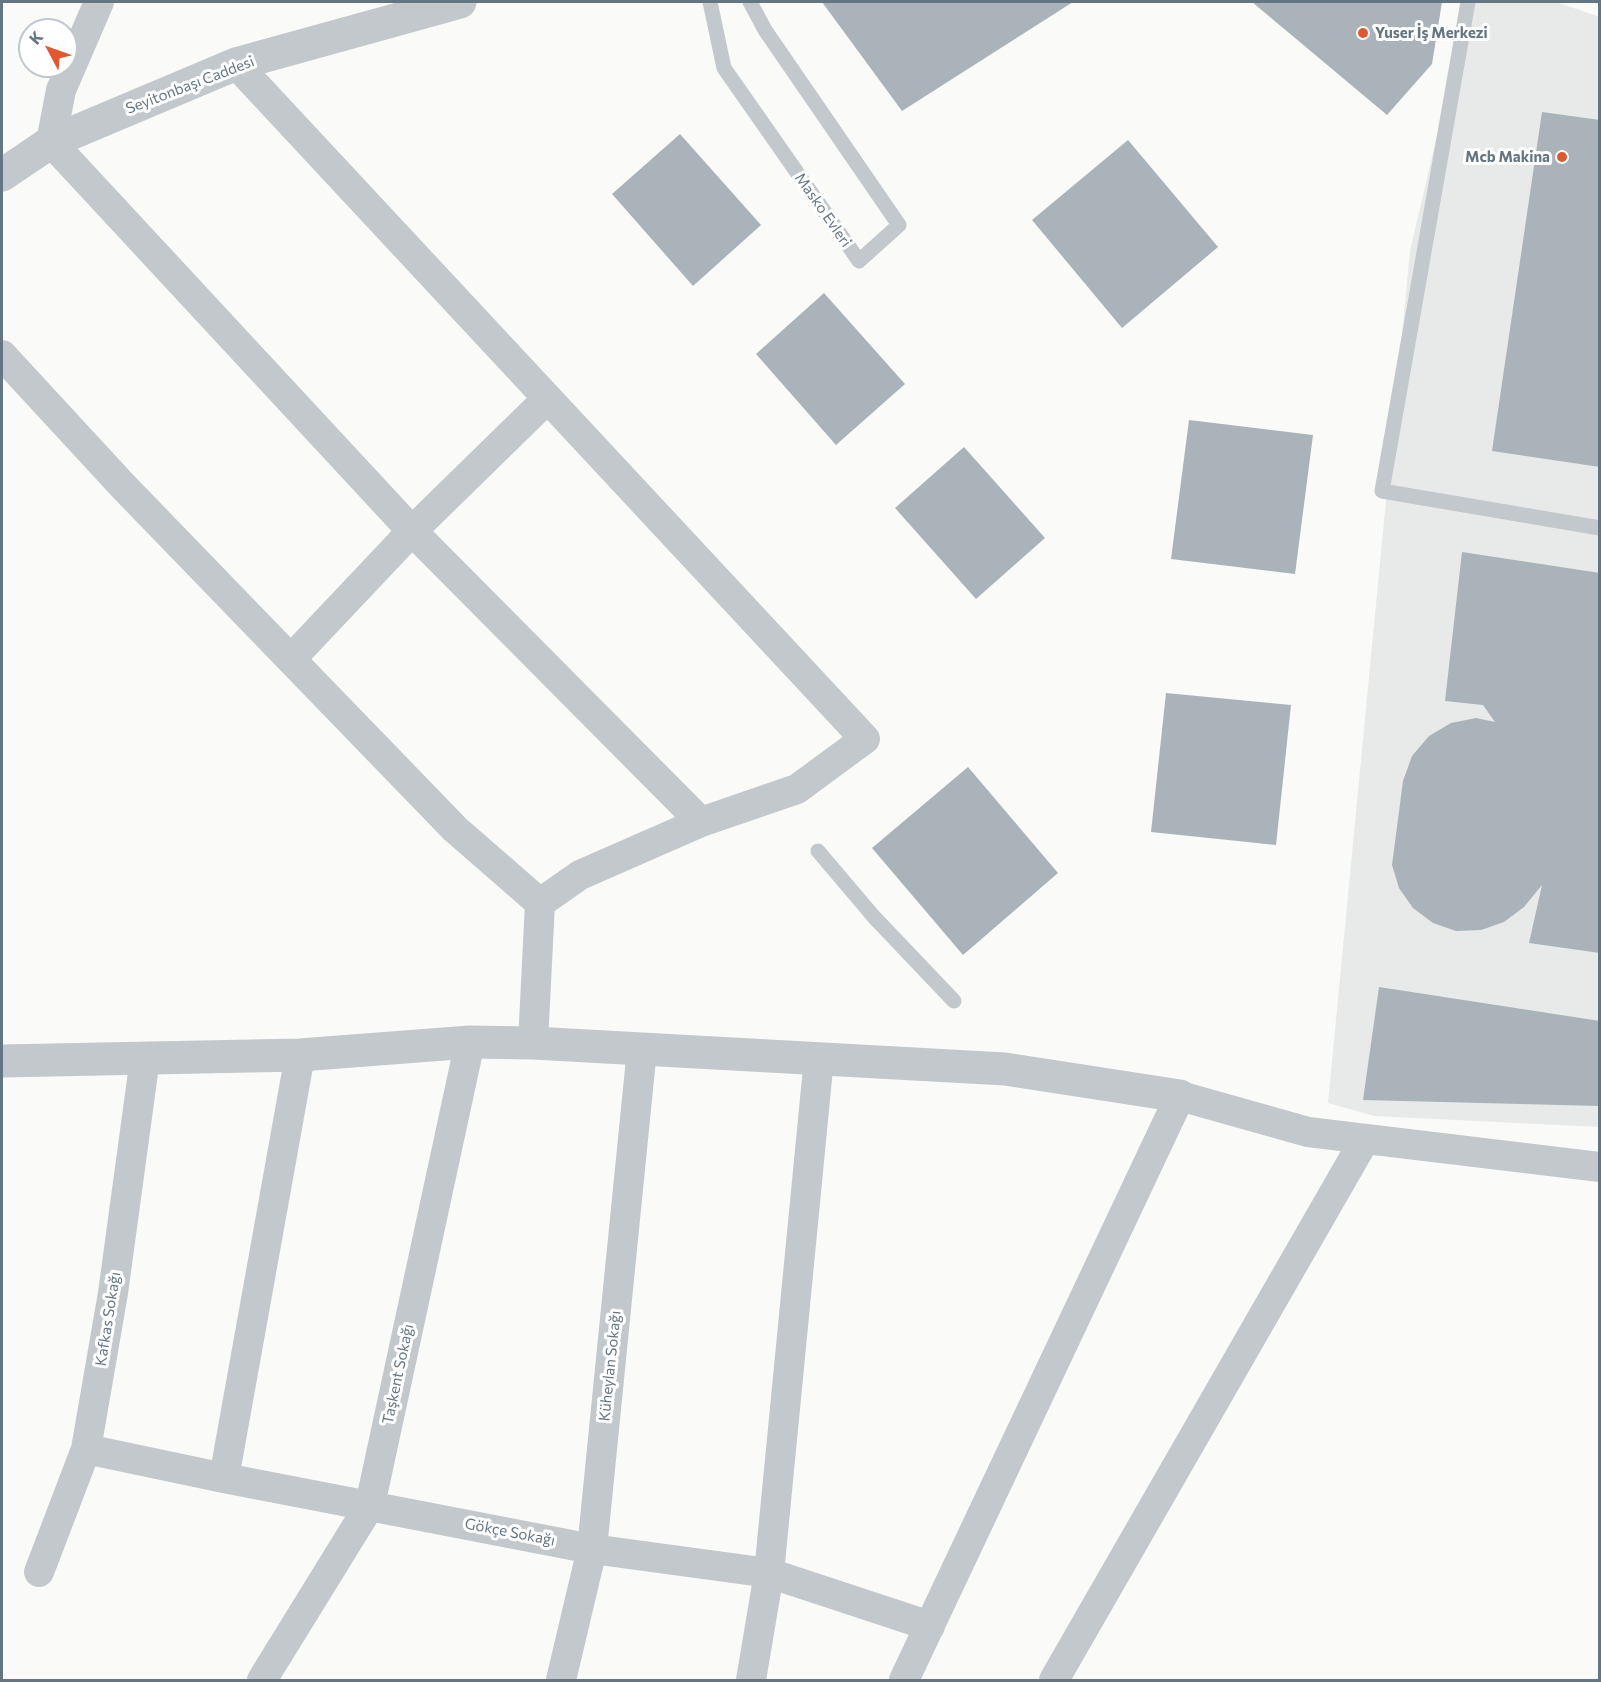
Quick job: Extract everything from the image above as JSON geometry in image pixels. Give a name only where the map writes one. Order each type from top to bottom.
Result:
[{"type":"street","points":[[99,2],[61,90],[51,142],[412,531],[701,822]]},
{"type":"street","name":"Seyitonbaşı Caddesi","points":[[2,175],[51,142],[236,64],[460,2]]},
{"type":"street","points":[[236,64],[865,738],[798,789],[701,822],[580,875],[540,903]]},
{"type":"street","points":[[2,355],[455,829],[540,903]]},
{"type":"street","points":[[291,659],[412,531],[547,399]]},
{"type":"street","points":[[533,1043],[540,903]]},
{"type":"street","points":[[2,1061],[300,1055],[470,1042],[642,1048],[1005,1069],[1180,1096],[1308,1132],[1599,1167]]},
{"type":"street","name":"Taşkent Sokağı","points":[[262,1680],[370,1505],[470,1042]]},
{"type":"street","name":"Küheylan Sokağı","points":[[561,1680],[592,1548],[642,1048]]},
{"type":"street","points":[[224,1478],[300,1055]]},
{"type":"street","name":"Kafkas Sokağı","points":[[39,1572],[86,1449],[113,1293],[145,1058]]},
{"type":"street","points":[[752,1680],[769,1572],[819,1058]]},
{"type":"street","points":[[904,1680],[1180,1096]]},
{"type":"street","points":[[1054,1680],[1365,1139]]},
{"type":"street","name":"Gökçe Sokağı","points":[[86,1449],[224,1478],[592,1548],[769,1572],[930,1626]]},
{"type":"lane","name":"Masko Evleri","points":[[710,2],[723,68],[859,261],[899,225],[765,30],[750,2]]},
{"type":"lane","points":[[1468,2],[1382,491],[1599,528]]},
{"type":"lane","points":[[818,851],[874,917],[954,1001]]},
{"type":"shaded area","points":[[1468,2],[1556,2],[1600,17],[1599,1127],[1374,1116],[1328,1103],[1410,251]]},
{"type":"building","points":[[822,2],[1073,2],[902,111]]},
{"type":"building","name":"Yuser İş Merkezi","points":[[1252,2],[1442,2],[1432,64],[1387,115]]},
{"type":"building","points":[[1542,112],[1600,120],[1600,467],[1492,451]]},
{"type":"building","points":[[680,134],[761,225],[693,286],[612,194]]},
{"type":"building","points":[[1128,140],[1218,247],[1122,328],[1032,220]]},
{"type":"building","points":[[824,293],[905,384],[836,445],[756,354]]},
{"type":"building","points":[[1189,420],[1313,435],[1295,574],[1171,559]]},
{"type":"building","points":[[964,447],[1045,538],[976,599],[895,508]]},
{"type":"building","points":[[1462,552],[1600,573],[1600,953],[1529,943],[1542,885],[1524,907],[1504,922],[1481,930],[1456,931],[1433,923],[1413,908],[1399,888],[1392,865],[1403,781],[1412,756],[1429,736],[1451,723],[1476,718],[1495,722],[1483,705],[1445,701]]},
{"type":"building","points":[[1166,693],[1291,705],[1276,845],[1151,832]]},
{"type":"building","points":[[968,767],[1058,873],[963,955],[872,848]]},
{"type":"building","points":[[1379,987],[1600,1021],[1600,1106],[1363,1100]]},
{"type":"place","name":"Yuser İş Merkezi","points":[[1363,33]]},
{"type":"place","name":"Mcb Makina","points":[[1562,157]]}]
